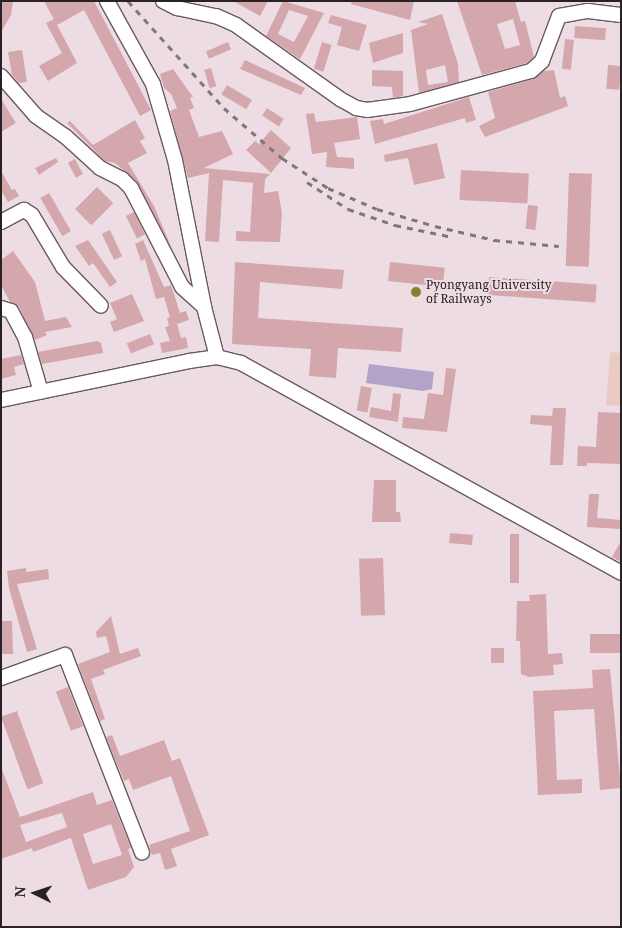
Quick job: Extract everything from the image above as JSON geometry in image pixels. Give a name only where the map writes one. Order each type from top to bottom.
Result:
[{"type":"street","points":[[107,1],[153,84],[175,160],[204,307],[218,358]]},
{"type":"street","points":[[163,1],[177,8],[216,16],[236,25],[340,99],[356,108],[368,110],[410,104],[530,71],[542,61],[559,16],[567,12],[588,11],[621,15]]},
{"type":"street","points":[[1,76],[36,116],[65,136],[100,168],[122,179],[131,188],[182,287],[204,307]]},
{"type":"street","points":[[3,218],[24,210],[32,215],[63,268],[101,306]]},
{"type":"street","points":[[1,308],[11,311],[25,337],[40,392]]},
{"type":"street","points":[[1,400],[218,358],[241,363],[621,573]]},
{"type":"street","points":[[1,678],[65,655],[142,853]]},
{"type":"shaded area","points":[[610,352],[621,353],[621,406],[606,405]]},
{"type":"shaded area","points":[[369,364],[434,372],[432,389],[423,391],[366,383]]},
{"type":"building","points":[[1,1],[13,1],[11,15],[1,32]]},
{"type":"building","points":[[44,1],[94,1],[151,110],[140,116],[84,10],[57,25]]},
{"type":"building","points":[[233,1],[268,1],[260,16]]},
{"type":"building","points":[[283,1],[324,13],[300,59],[266,36]],"holes":[[[289,10],[308,16],[294,42],[278,34]]]},
{"type":"building","points":[[352,1],[414,1],[410,20],[351,4]]},
{"type":"building","points":[[457,1],[515,1],[521,22],[525,21],[534,57],[527,63],[482,75]],"holes":[[[513,19],[520,45],[505,49],[497,24]]]},
{"type":"building","points":[[442,14],[458,64],[459,82],[419,93],[411,30],[428,24],[418,22]],"holes":[[[445,65],[448,82],[428,85],[426,70]]]},
{"type":"building","points":[[331,15],[367,25],[359,51],[337,45],[342,27],[328,23]]},
{"type":"building","points":[[54,19],[77,63],[48,81],[39,66],[62,53],[46,23]]},
{"type":"building","points":[[575,26],[606,28],[605,40],[574,38]]},
{"type":"building","points":[[403,33],[403,53],[373,63],[369,43]]},
{"type":"building","points":[[565,39],[574,40],[571,70],[562,69]]},
{"type":"building","points":[[228,42],[231,49],[209,59],[206,51]]},
{"type":"building","points":[[322,42],[332,45],[323,72],[314,69]]},
{"type":"building","points":[[22,50],[27,82],[19,83],[12,75],[8,52]]},
{"type":"building","points":[[245,60],[305,88],[301,95],[240,69]]},
{"type":"building","points":[[608,65],[621,66],[619,90],[606,89]]},
{"type":"building","points":[[211,68],[216,86],[210,88],[204,70]]},
{"type":"building","points":[[173,69],[193,97],[190,98],[194,108],[189,110],[199,137],[222,131],[233,154],[204,168],[270,174],[265,179],[264,193],[278,191],[282,213],[280,242],[236,241],[236,231],[250,232],[253,183],[223,180],[219,242],[205,241],[209,173],[188,178],[170,111],[177,108],[171,94],[164,88],[160,74]]},
{"type":"building","points":[[372,70],[403,71],[403,96],[393,98],[392,87],[372,86]]},
{"type":"building","points":[[554,70],[560,98],[565,96],[568,106],[485,137],[479,126],[495,118],[488,92],[533,79],[544,71]]},
{"type":"building","points":[[227,85],[252,100],[246,109],[221,94]]},
{"type":"building","points":[[469,97],[476,120],[466,123],[465,118],[375,144],[370,121],[383,119],[384,124]]},
{"type":"building","points":[[1,99],[16,123],[1,132]]},
{"type":"building","points":[[267,108],[284,119],[279,126],[262,116]]},
{"type":"building","points":[[314,113],[316,122],[357,117],[360,139],[334,143],[337,157],[354,158],[354,169],[326,167],[327,152],[312,154],[306,114]]},
{"type":"building","points":[[135,120],[145,138],[140,141],[147,153],[128,163],[154,206],[172,249],[137,182],[115,163],[105,161],[67,123],[70,121],[93,145]]},
{"type":"building","points":[[271,130],[291,148],[271,173],[246,150],[255,141],[259,144]]},
{"type":"building","points":[[437,143],[445,178],[414,185],[408,158],[385,162],[384,155]]},
{"type":"building","points":[[56,158],[58,162],[39,175],[35,168]]},
{"type":"building","points":[[75,159],[83,174],[76,178],[68,163]]},
{"type":"building","points":[[461,170],[529,174],[527,204],[459,200]]},
{"type":"building","points":[[1,171],[12,190],[15,189],[19,196],[8,202],[1,190]]},
{"type":"building","points":[[569,173],[592,174],[589,267],[566,266]]},
{"type":"building","points":[[97,187],[113,203],[91,225],[75,209]]},
{"type":"building","points":[[49,193],[71,231],[62,236],[40,198]]},
{"type":"building","points":[[528,205],[538,206],[535,230],[525,229]]},
{"type":"building","points":[[134,212],[145,234],[137,238],[126,216]]},
{"type":"building","points":[[110,230],[122,256],[114,260],[102,234]]},
{"type":"building","points":[[88,240],[117,282],[110,287],[93,263],[89,266],[75,246]]},
{"type":"building","points":[[143,240],[164,287],[171,285],[180,313],[186,311],[189,320],[177,324],[181,338],[186,337],[188,348],[162,353],[160,343],[170,341],[165,327],[169,326],[167,318],[170,317],[164,297],[156,299],[145,259],[141,261],[135,244]]},
{"type":"building","points":[[13,251],[35,282],[45,321],[66,317],[72,327],[45,332],[47,335],[35,340],[19,307],[10,302],[1,285],[1,260]]},
{"type":"building","points":[[235,262],[344,270],[342,289],[260,282],[258,318],[403,328],[401,352],[338,348],[336,378],[309,376],[311,349],[232,344]]},
{"type":"building","points":[[390,262],[445,268],[443,287],[388,281]]},
{"type":"building","points":[[489,277],[597,285],[595,302],[488,295]]},
{"type":"building","points":[[132,294],[144,321],[114,332],[110,322],[117,319],[110,303]]},
{"type":"building","points":[[150,334],[154,344],[131,354],[127,343]]},
{"type":"building","points":[[97,341],[101,343],[103,353],[42,364],[38,352]]},
{"type":"building","points":[[21,355],[24,364],[14,367],[16,375],[1,379],[1,359]]},
{"type":"building","points":[[446,368],[456,369],[447,432],[402,428],[403,417],[424,419],[428,393],[443,395]]},
{"type":"building","points":[[361,386],[372,388],[367,413],[357,411]]},
{"type":"building","points":[[393,393],[401,394],[398,422],[369,417],[371,407],[391,411]]},
{"type":"building","points":[[553,408],[566,408],[563,465],[550,465],[552,426],[530,424],[531,415],[552,416]]},
{"type":"building","points":[[598,412],[621,413],[621,464],[587,463],[587,466],[577,466],[578,446],[596,447]]},
{"type":"building","points":[[374,480],[396,480],[396,512],[400,512],[401,522],[372,522]]},
{"type":"building","points":[[589,494],[599,494],[597,518],[621,520],[621,529],[587,527]]},
{"type":"building","points":[[450,533],[473,535],[472,545],[449,543]]},
{"type":"building","points":[[510,534],[519,534],[519,583],[510,583]]},
{"type":"building","points":[[621,541],[621,562],[612,557]]},
{"type":"building","points":[[383,558],[385,615],[361,616],[359,559]]},
{"type":"building","points":[[26,568],[26,572],[48,569],[49,579],[17,584],[37,649],[27,652],[9,588],[7,571]]},
{"type":"building","points":[[546,594],[548,654],[562,653],[563,664],[553,665],[554,675],[529,677],[521,674],[520,641],[516,641],[517,601],[530,601],[529,595]]},
{"type":"building","points":[[111,616],[120,654],[138,648],[141,656],[103,670],[105,674],[91,679],[105,719],[100,721],[78,664],[110,652],[106,636],[97,638],[96,632]]},
{"type":"building","points":[[2,621],[12,621],[13,654],[3,654],[1,651]]},
{"type":"building","points":[[590,634],[621,634],[621,653],[590,653]]},
{"type":"building","points":[[491,648],[504,648],[504,663],[491,663]]},
{"type":"building","points":[[610,669],[621,788],[600,790],[594,709],[554,711],[557,780],[582,779],[582,793],[538,795],[533,691],[593,688],[592,670]]},
{"type":"building","points":[[68,687],[83,726],[71,731],[56,692]]},
{"type":"building","points":[[17,711],[43,783],[27,789],[1,717]]},
{"type":"building","points":[[112,735],[120,756],[164,740],[172,761],[180,758],[209,835],[171,849],[177,866],[165,870],[160,853],[152,855],[149,845],[190,831],[171,776],[133,790],[129,779],[124,781],[106,737]]},
{"type":"building","points":[[1,767],[20,817],[93,792],[97,805],[112,800],[131,848],[128,849],[134,867],[126,877],[88,890],[71,838],[33,852],[32,848],[1,859]],"holes":[[[62,813],[67,827],[26,842],[20,825]],[[111,824],[122,855],[93,864],[83,834]]]},
{"type":"railway","points":[[128,1],[224,108],[282,158],[328,188],[377,209],[435,226],[494,240],[559,246]]},
{"type":"railway","points":[[307,182],[348,209],[395,225],[453,237]]},
{"type":"place","name":"Pyongyang University of Railways","points":[[416,292]]}]
